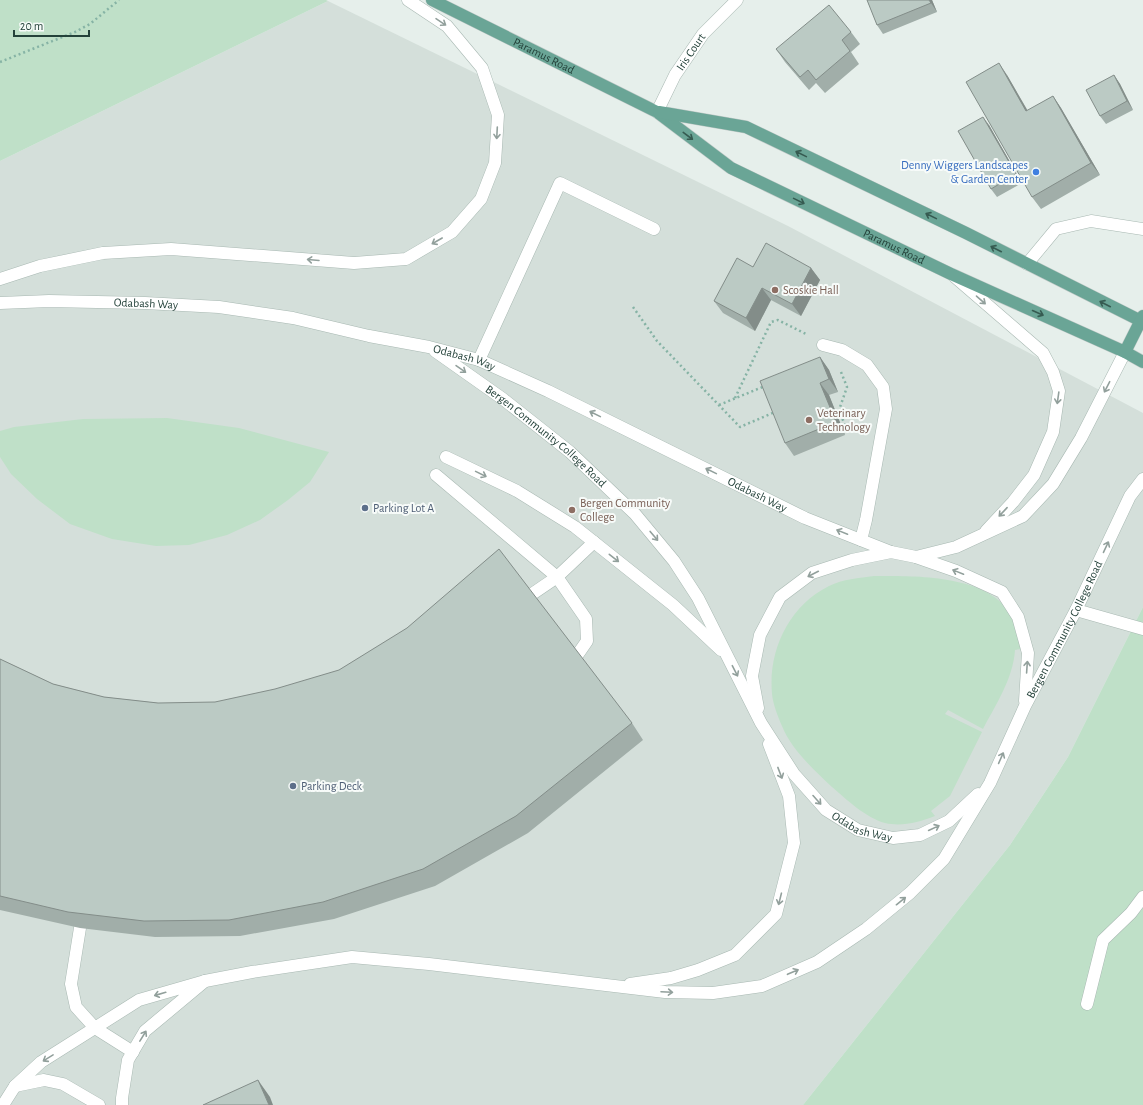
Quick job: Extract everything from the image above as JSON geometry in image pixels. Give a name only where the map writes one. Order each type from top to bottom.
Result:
[{"type":"main road","name":"Paramus Road","points":[[432,0],[657,112],[731,168],[951,274],[1125,352],[1143,362]]},
{"type":"main road","name":"Paramus Road","points":[[657,112],[746,127],[1142,320]]},
{"type":"main road","points":[[1125,352],[1142,320]]},
{"type":"street","points":[[0,279],[40,266],[104,253],[172,249],[354,263],[406,259],[452,232],[481,199],[495,163],[498,115],[482,68],[447,26],[408,0]]},
{"type":"street","name":"Iris Court","points":[[657,112],[675,75],[703,34],[737,0]]},
{"type":"street","points":[[479,360],[560,183],[654,229]]},
{"type":"street","points":[[1027,264],[1056,229],[1091,221],[1143,229]]},
{"type":"street","points":[[951,274],[1042,353],[1053,372],[1059,391],[1053,432],[1034,475],[1013,502],[981,536]]},
{"type":"street","name":"Odabash Way","points":[[0,303],[49,300],[145,303],[219,308],[293,318],[369,336],[429,347],[479,360],[548,391],[805,518],[891,552]]},
{"type":"street","points":[[823,345],[842,350],[867,365],[883,387],[886,409],[861,540]]},
{"type":"street","name":"Bergen Community College Road","points":[[429,347],[503,399],[570,452],[635,514],[674,561],[698,598],[761,723]]},
{"type":"street","points":[[916,557],[956,547],[1023,516],[1053,484],[1081,438],[1125,352]]},
{"type":"street","points":[[446,457],[517,491],[575,527],[673,605],[727,656]]},
{"type":"street","points":[[436,475],[557,577],[586,619],[587,641],[578,654]]},
{"type":"street","name":"Bergen Community College Road","points":[[614,986],[665,992],[713,993],[762,986],[818,962],[866,929],[910,893],[944,859],[990,783],[1025,706],[1076,610],[1130,496],[1143,479]]},
{"type":"street","points":[[532,594],[557,577],[594,542]]},
{"type":"street","points":[[2,1105],[15,1086],[41,1062],[139,1000],[205,981],[252,972],[352,957],[429,964],[614,986],[670,978],[698,970],[735,955],[776,914],[794,843],[789,796],[761,723],[752,676],[760,635],[780,597],[812,573],[852,560],[891,552],[916,557],[956,571],[1002,592],[1018,618],[1028,653],[1025,706]]},
{"type":"street","points":[[1076,610],[1143,629]]},
{"type":"street","name":"Odabash Way","points":[[761,723],[794,774],[826,810],[858,830],[892,838],[920,835],[949,821],[990,783]]},
{"type":"street","points":[[1087,1004],[1102,940],[1131,913],[1143,897]]},
{"type":"street","points":[[80,928],[71,984],[76,1007],[95,1028],[133,1052]]},
{"type":"street","points":[[122,1105],[128,1060],[145,1031],[205,981]]},
{"type":"street","points":[[15,1086],[44,1080],[63,1084],[99,1105]]},
{"type":"path","points":[[0,62],[85,27],[119,0]]},
{"type":"path","points":[[633,307],[657,341],[740,427],[776,411]]},
{"type":"path","points":[[735,398],[771,322],[778,320],[806,334]]},
{"type":"path","points":[[838,366],[847,387],[839,410],[846,428],[843,429]]},
{"type":"path","points":[[719,405],[769,384]]},
{"type":"shaded area","name":"Bergen Community College","points":[[328,1],[788,226],[1143,413],[1143,607],[1068,757],[1010,845],[803,1105],[0,1105],[0,161]]},
{"type":"green space","points":[[0,0],[326,0],[328,1],[0,161]]},
{"type":"green space","points":[[167,418],[239,428],[329,452],[310,482],[260,520],[227,535],[189,545],[156,546],[112,539],[70,524],[37,499],[11,474],[0,457],[0,431],[14,427],[83,419]]},
{"type":"green space","points":[[874,576],[910,576],[950,580],[969,585],[986,592],[1001,602],[1012,616],[1021,649],[1015,650],[1014,661],[1007,681],[983,729],[948,710],[945,714],[982,732],[950,796],[931,811],[935,816],[917,822],[904,824],[885,823],[878,821],[864,813],[818,774],[797,751],[786,735],[773,702],[772,694],[774,661],[784,631],[792,617],[803,605],[829,586],[851,579]]},
{"type":"green space","points":[[1143,607],[1143,1105],[803,1105],[1010,845],[1068,757]]},
{"type":"building","points":[[867,0],[929,0],[931,3],[877,25]]},
{"type":"building","points":[[829,5],[851,32],[842,40],[850,51],[816,80],[808,70],[800,77],[776,49]]},
{"type":"building","points":[[999,63],[1026,111],[1053,96],[1091,163],[1032,197],[966,82]]},
{"type":"building","points":[[1114,75],[1127,101],[1100,116],[1086,90]]},
{"type":"building","points":[[983,117],[1016,174],[991,189],[958,131]]},
{"type":"building","name":"Scoskie Hall","points":[[766,243],[811,268],[792,304],[762,288],[746,318],[714,301],[737,258],[753,267]]},
{"type":"building","name":"Veterinary Technology","points":[[820,357],[829,379],[820,383],[836,422],[785,443],[760,381]]},
{"type":"building","name":"Parking Deck","points":[[499,549],[632,723],[516,816],[423,869],[323,902],[229,920],[144,921],[68,912],[0,896],[0,659],[53,684],[104,697],[158,703],[215,702],[275,689],[339,670],[407,628]]},
{"type":"building","points":[[258,1080],[269,1105],[203,1105]]},
{"type":"place","name":"Denny Wiggers Landscapes & Garden Center","points":[[1036,172]]},
{"type":"place","name":"Scoskie Hall","points":[[775,290]]},
{"type":"place","name":"Veterinary Technology","points":[[809,420]]},
{"type":"place","name":"Parking Lot A","points":[[365,508]]},
{"type":"place","name":"Bergen Community College","points":[[572,510]]},
{"type":"place","name":"Parking Deck","points":[[293,786]]}]
